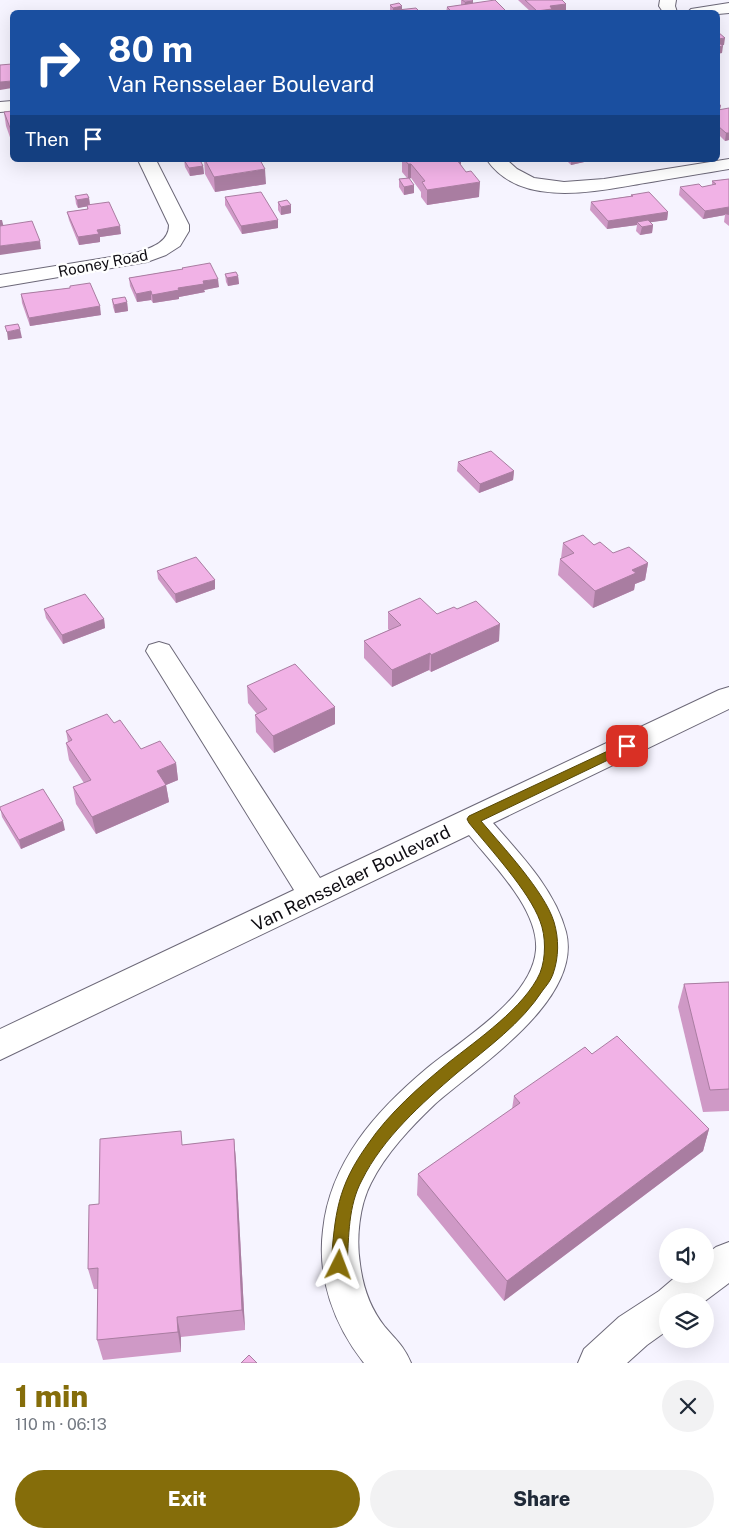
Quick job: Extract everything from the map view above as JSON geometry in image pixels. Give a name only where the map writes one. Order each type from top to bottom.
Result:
[{"type":"street","points":[[712,10],[729,8]]},
{"type":"street","name":"Rooney Road","points":[[0,281],[140,258],[167,246],[177,236],[179,225],[148,162]]},
{"type":"street","points":[[498,162],[506,171],[522,180],[544,186],[568,188],[592,186],[729,164]]},
{"type":"street","points":[[159,651],[314,896]]},
{"type":"street","name":"Van Rensselaer Boulevard","points":[[0,1045],[729,697]]},
{"type":"street","points":[[391,1363],[366,1334],[352,1312],[339,1265],[342,1216],[348,1193],[373,1148],[403,1113],[452,1068],[490,1038],[530,999],[546,974],[552,949],[547,921],[531,891],[473,819]]},
{"type":"street","points":[[685,1293],[729,1260]]},
{"type":"street","points":[[598,1363],[633,1331],[659,1312]]},
{"type":"building","points":[[495,0],[505,10],[450,10],[447,7]]},
{"type":"building","points":[[525,0],[562,0],[566,4],[550,6],[552,9],[536,10]]},
{"type":"building","points":[[399,3],[402,6],[393,8],[390,5]]},
{"type":"building","points":[[416,8],[418,10],[398,10]]},
{"type":"building","points":[[10,64],[10,81],[0,82],[0,65]]},
{"type":"building","points":[[729,108],[729,133],[726,133],[720,128],[720,110]]},
{"type":"building","points":[[10,111],[10,128],[4,112]]},
{"type":"building","points":[[185,162],[201,162],[203,166],[189,168]]},
{"type":"building","points":[[206,162],[261,162],[265,169],[214,177]]},
{"type":"building","points":[[406,162],[458,162],[466,172],[471,171],[480,182],[427,190],[422,182],[425,181],[411,164]]},
{"type":"building","points":[[409,178],[414,185],[404,187],[399,179]]},
{"type":"building","points":[[729,179],[729,207],[705,211],[680,187],[699,184],[702,187],[716,184],[712,181]]},
{"type":"building","points":[[261,192],[278,220],[241,226],[225,197]]},
{"type":"building","points":[[649,192],[668,212],[608,221],[591,202],[633,196],[631,195]]},
{"type":"building","points":[[87,194],[89,198],[77,200],[75,196]]},
{"type":"building","points":[[287,200],[291,205],[281,207],[278,202]]},
{"type":"building","points":[[109,202],[120,226],[97,230],[99,234],[78,237],[67,212],[88,209],[87,205]]},
{"type":"building","points":[[648,220],[653,225],[642,227],[637,222]]},
{"type":"building","points":[[32,221],[40,241],[0,246],[0,226]]},
{"type":"building","points":[[210,263],[218,279],[203,281],[204,284],[152,295],[151,291],[136,294],[129,278],[183,269]]},
{"type":"building","points":[[236,272],[238,276],[227,278],[225,274]]},
{"type":"building","points":[[90,283],[100,306],[29,318],[21,294],[70,288],[70,286]]},
{"type":"building","points":[[125,297],[127,302],[114,305],[112,299]]},
{"type":"building","points":[[18,324],[20,329],[7,332],[5,326]]},
{"type":"building","points":[[491,451],[514,471],[480,484],[458,462]]},
{"type":"building","points":[[583,535],[594,545],[600,542],[613,553],[629,547],[648,563],[632,570],[636,573],[595,591],[560,559],[574,553],[563,543]]},
{"type":"building","points":[[196,557],[215,580],[175,594],[157,571]]},
{"type":"building","points":[[85,594],[104,619],[62,635],[44,609]]},
{"type":"building","points":[[420,598],[437,614],[454,607],[457,609],[476,601],[500,624],[392,670],[364,641],[401,625],[388,612]]},
{"type":"building","points":[[295,664],[335,707],[273,736],[255,715],[267,709],[247,686]]},
{"type":"building","points":[[107,714],[114,723],[120,720],[141,749],[160,741],[176,763],[157,771],[166,785],[92,817],[73,787],[91,780],[66,743],[72,740],[66,731]]},
{"type":"building","points":[[43,789],[63,821],[19,840],[0,807]]},
{"type":"building","points":[[729,982],[729,1089],[710,1090],[684,984]]},
{"type":"building","points":[[617,1036],[709,1129],[507,1281],[418,1174],[520,1103],[514,1096],[585,1047],[592,1054]]},
{"type":"building","points":[[181,1131],[182,1145],[234,1139],[242,1310],[177,1317],[178,1332],[97,1340],[98,1268],[88,1269],[89,1205],[99,1204],[100,1139]]},
{"type":"building","points":[[249,1355],[257,1363],[241,1363]]},
{"type":"route","points":[[339,1265],[342,1216],[348,1193],[373,1148],[403,1113],[518,1012],[540,986],[550,963],[552,949],[550,934],[547,921],[540,906],[531,891],[473,819],[627,746]]}]
